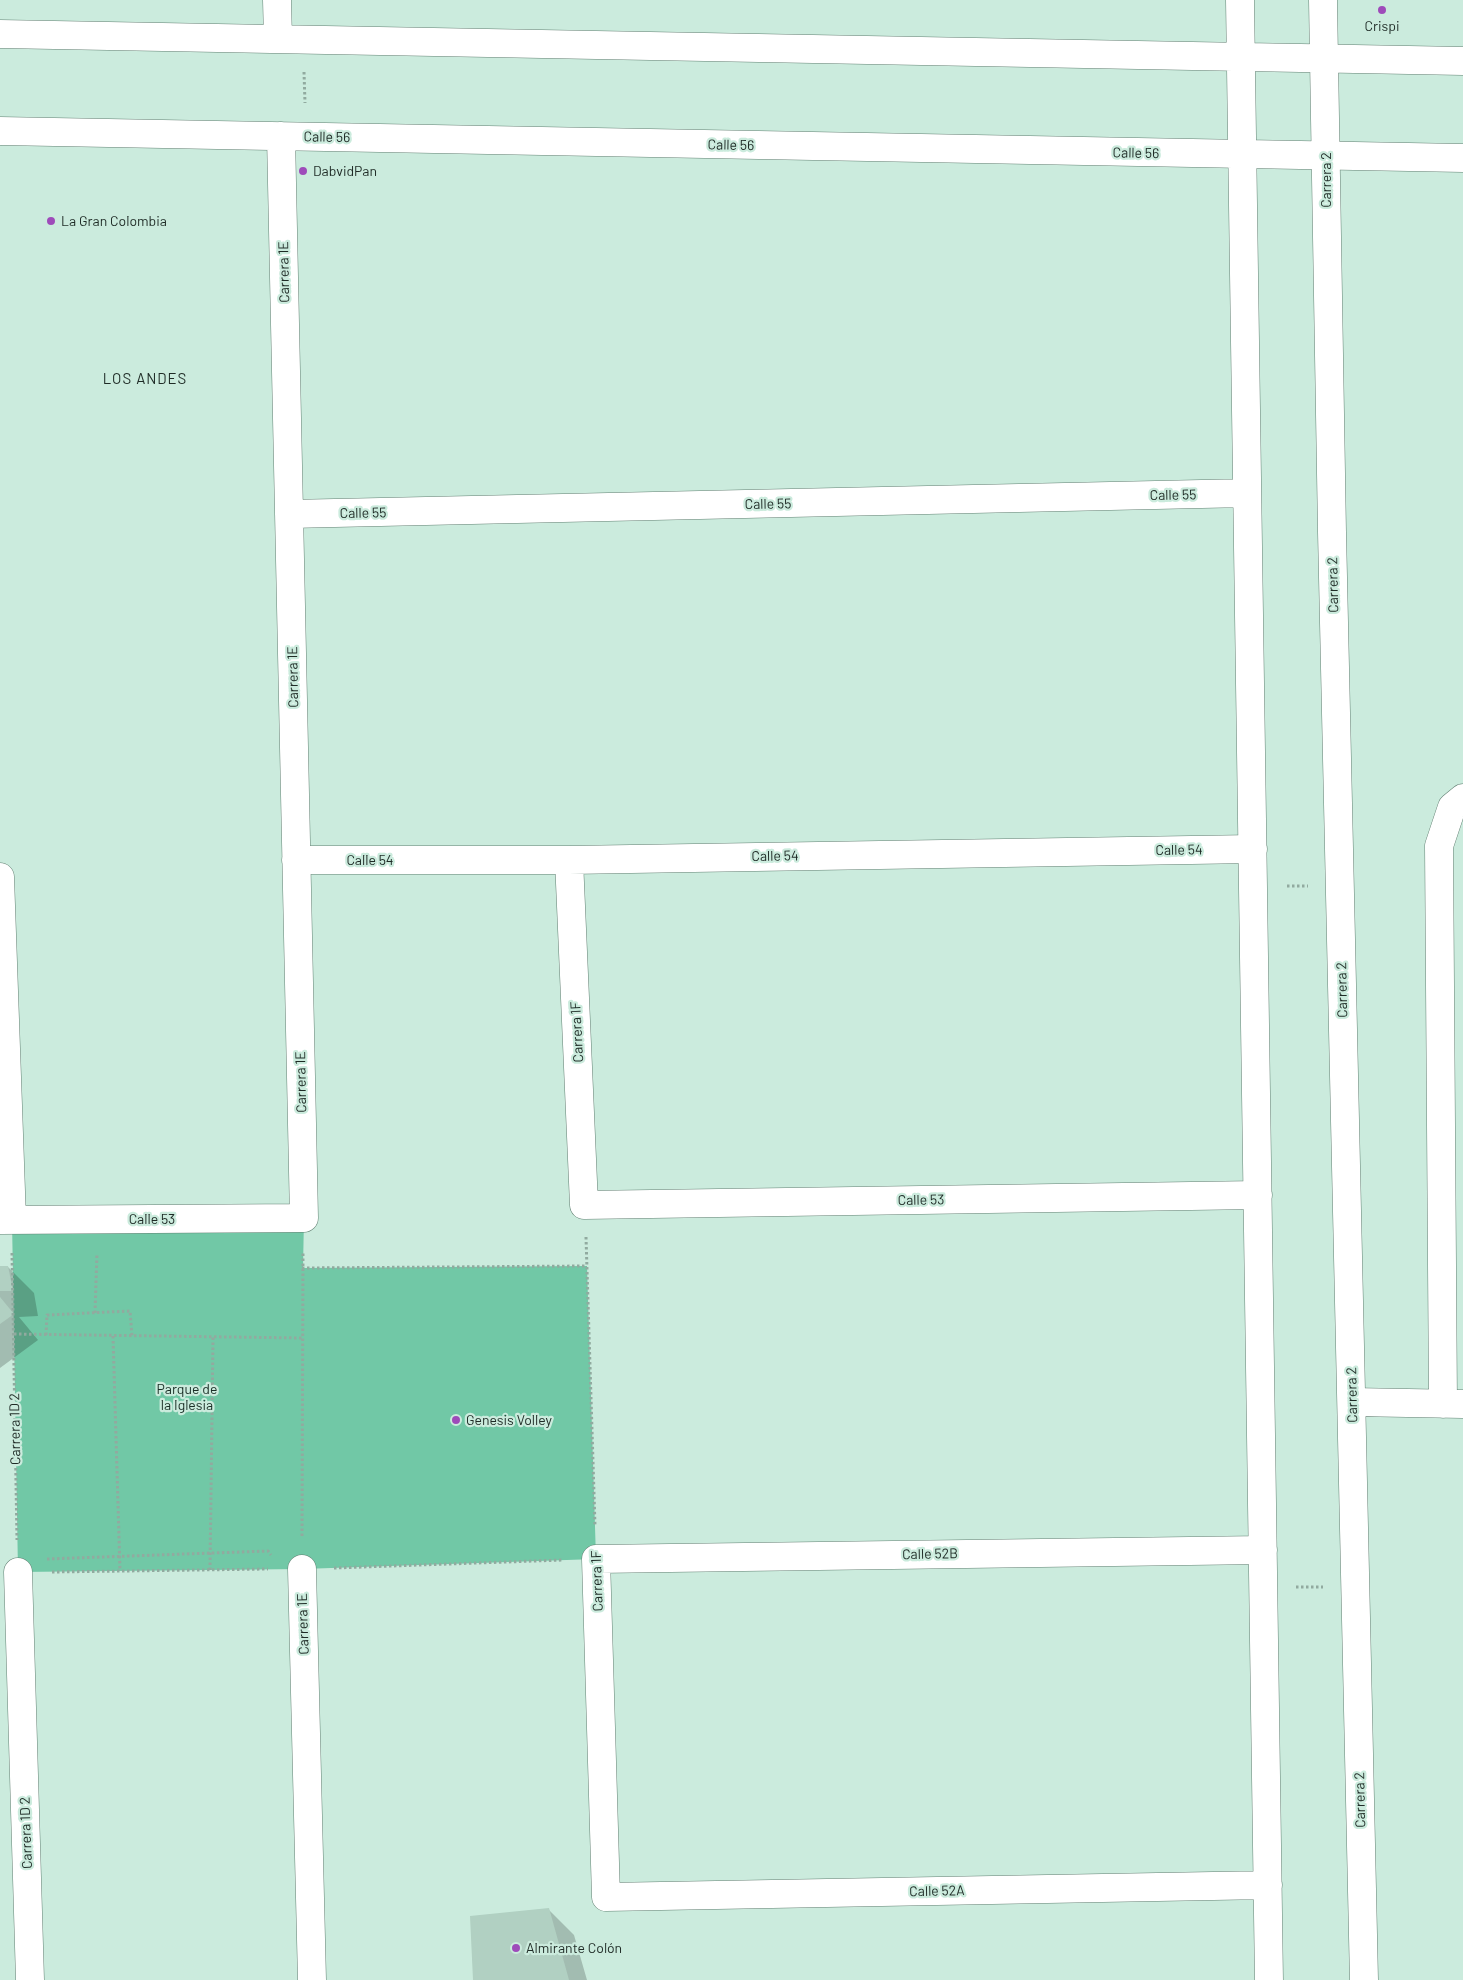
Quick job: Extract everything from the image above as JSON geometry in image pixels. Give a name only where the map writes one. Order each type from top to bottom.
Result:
[{"type":"street","points":[[277,0],[291,39]]},
{"type":"street","points":[[1240,0],[1269,1980]]},
{"type":"street","name":"Carrera 2","points":[[1323,0],[1325,183],[1364,1980]]},
{"type":"street","points":[[0,34],[1463,61]]},
{"type":"street","name":"Calle 56","points":[[0,131],[1463,158]]},
{"type":"street","name":"Carrera 1E","points":[[294,136],[289,514],[304,1218]]},
{"type":"street","name":"Calle 55","points":[[289,514],[1247,493]]},
{"type":"street","points":[[1352,1402],[1453,1404],[1439,846],[1452,807],[1463,798]]},
{"type":"street","name":"Calle 54","points":[[296,860],[569,860],[1252,849]]},
{"type":"street","name":"Carrera 1F","points":[[569,860],[584,1205]]},
{"type":"street","points":[[0,877],[6,1220]]},
{"type":"street","name":"Calle 53","points":[[584,1205],[1258,1195]]},
{"type":"street","name":"Calle 53","points":[[6,1220],[304,1218]]},
{"type":"street","name":"Calle 52B","points":[[596,1559],[1263,1550]]},
{"type":"street","name":"Carrera 1F","points":[[596,1559],[606,1897]]},
{"type":"street","name":"Carrera 1E","points":[[302,1569],[312,1980]]},
{"type":"street","name":"Carrera 1D 2","points":[[18,1572],[30,1980]]},
{"type":"street","name":"Calle 52A","points":[[606,1897],[1268,1885]]},
{"type":"path","points":[[291,39],[294,136]]},
{"type":"path","points":[[1253,887],[1340,885]]},
{"type":"path","name":"Carrera 1D 2","points":[[6,1220],[14,1334],[18,1572]]},
{"type":"path","points":[[96,1313],[98,1220]]},
{"type":"path","name":"Carrera 1F","points":[[302,1338],[302,1268],[587,1266],[596,1559]]},
{"type":"path","points":[[46,1335],[47,1315],[130,1311],[132,1336]]},
{"type":"path","points":[[14,1334],[302,1338],[302,1569]]},
{"type":"path","points":[[113,1336],[120,1571]]},
{"type":"path","points":[[210,1570],[213,1338]]},
{"type":"path","points":[[42,1559],[268,1551],[273,1559]]},
{"type":"path","points":[[1263,1587],[1356,1588]]},
{"type":"green space","name":"Parque de la Iglesia","points":[[304,1218],[303,1268],[587,1266],[596,1559],[302,1569],[18,1572],[12,1220]]},
{"type":"building","points":[[0,1266],[8,1266],[13,1291],[0,1291]]},
{"type":"building","points":[[0,1297],[14,1314],[0,1324]]},
{"type":"building","name":"Almirante Colón","points":[[549,1908],[569,1980],[473,1980],[470,1916]]},
{"type":"place","name":"Crispi","points":[[1382,10]]},
{"type":"place","name":"DabvidPan","points":[[303,171]]},
{"type":"place","name":"La Gran Colombia","points":[[51,221]]},
{"type":"place","name":"Genesis Volley","points":[[456,1420]]},
{"type":"place","name":"Almirante Colón","points":[[516,1948]]},
{"type":"district","name":"LOS ANDES","points":[[145,379]]}]
